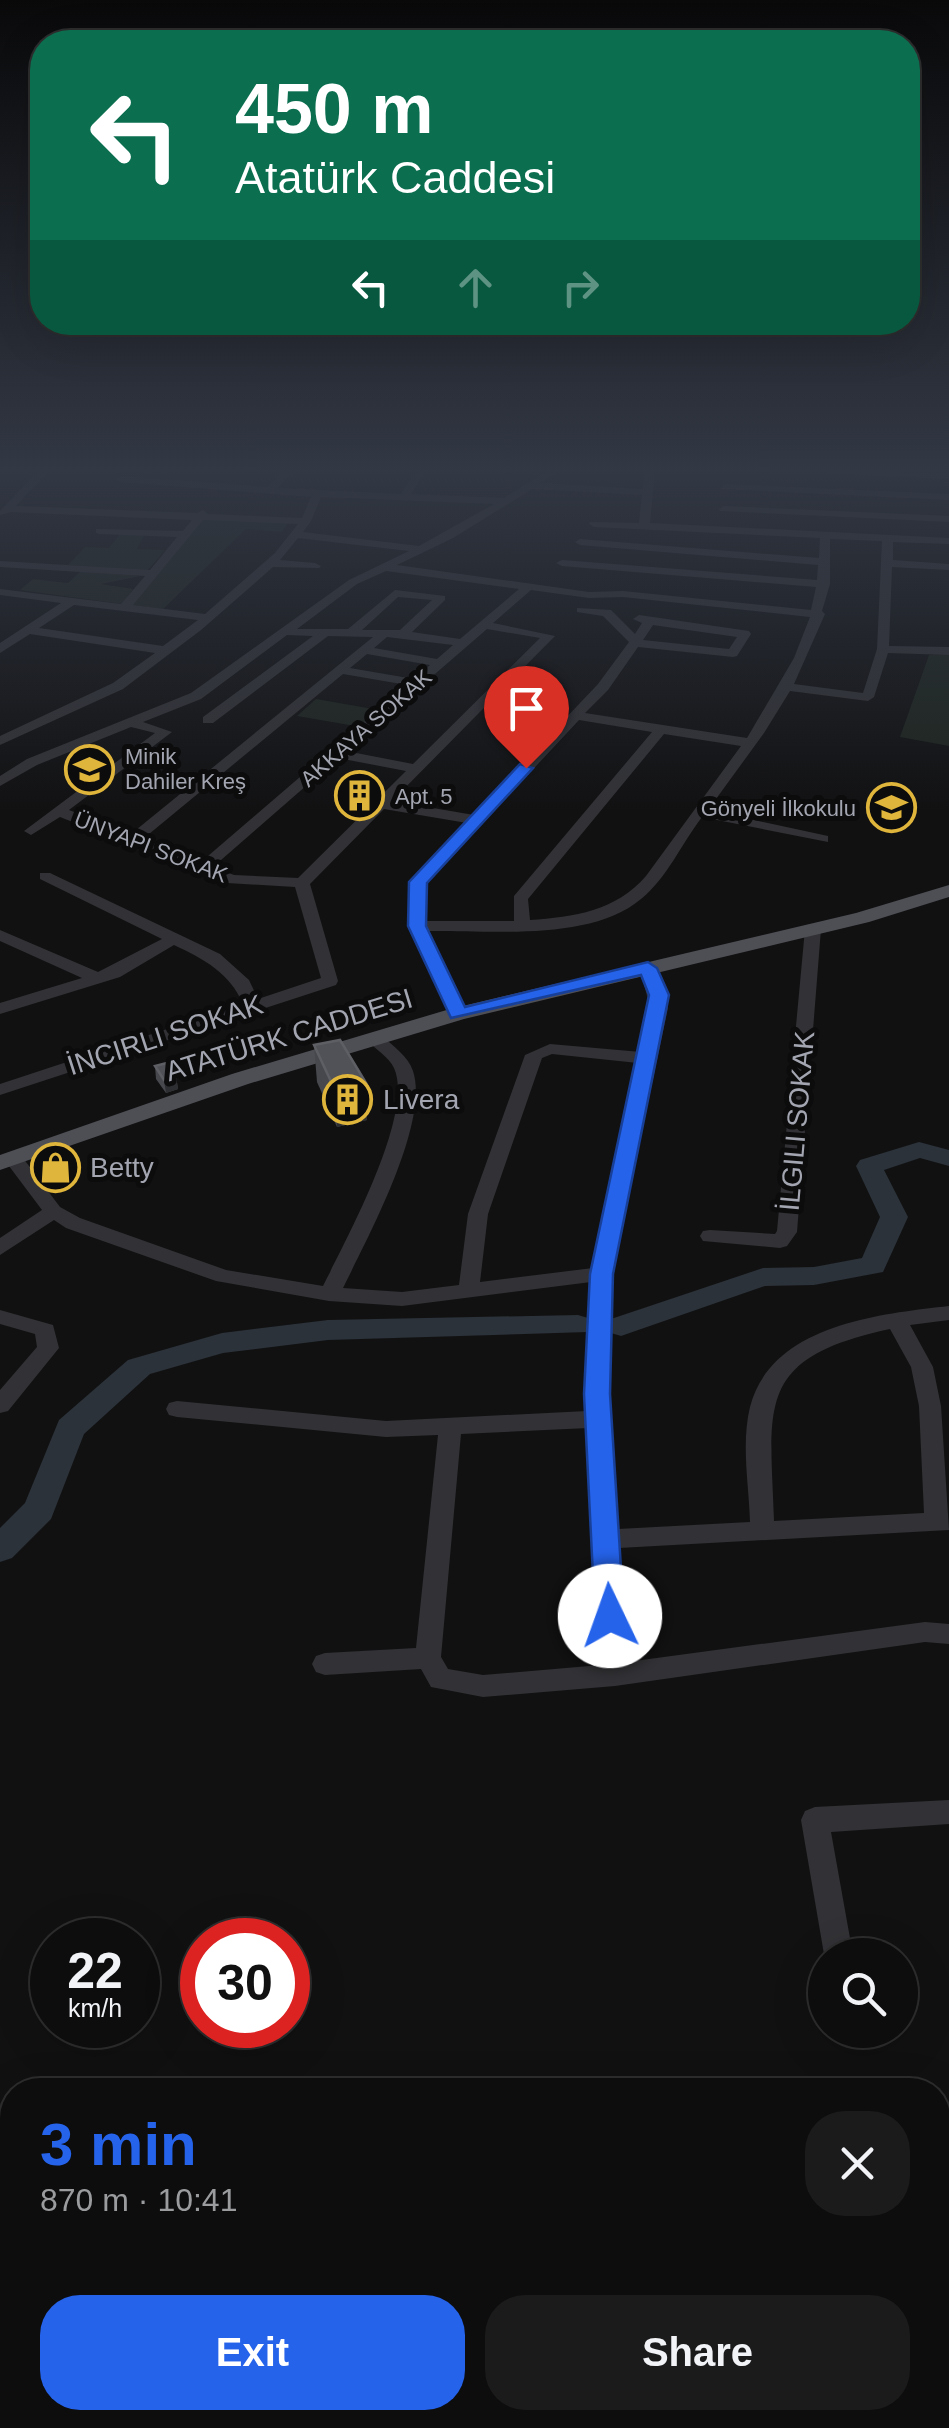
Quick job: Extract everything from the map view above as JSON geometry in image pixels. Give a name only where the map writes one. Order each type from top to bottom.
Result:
[{"type":"main road","name":"ATATÜRK CADDESI","points":[[6,1161],[240,1079],[458,1014],[814,929],[949,890]]},
{"type":"street","points":[[124,608],[142,584]]},
{"type":"street","points":[[0,742],[118,686],[208,618],[245,584]]},
{"type":"street","points":[[0,782],[32,762],[196,696],[350,584]]},
{"type":"street","points":[[458,1014],[417,926],[418,882],[576,716],[637,642],[644,620],[745,634],[733,653],[637,642],[607,613],[509,584]]},
{"type":"street","points":[[417,926],[572,920],[627,902],[699,812],[786,687],[818,614],[824,584]]},
{"type":"street","points":[[786,687],[868,697],[883,648],[887,584]]},
{"type":"street","name":"AKKAYA SOKAK","points":[[203,868],[528,587]]},
{"type":"street","points":[[0,592],[208,618]]},
{"type":"street","points":[[354,631],[396,593],[441,598],[403,634]]},
{"type":"street","points":[[588,605],[623,594],[818,614]]},
{"type":"street","points":[[0,650],[73,600]]},
{"type":"street","points":[[61,812],[232,880],[302,883],[549,636],[484,624]]},
{"type":"street","points":[[27,630],[163,650]]},
{"type":"street","points":[[208,720],[326,631]]},
{"type":"street","points":[[288,632],[403,634],[461,644]]},
{"type":"street","points":[[132,840],[385,633]]},
{"type":"street","points":[[883,648],[949,651]]},
{"type":"street","points":[[364,650],[438,663]]},
{"type":"street","points":[[340,670],[417,683]]},
{"type":"street","points":[[576,716],[750,743]]},
{"type":"street","points":[[31,831],[165,732],[130,723]]},
{"type":"street","points":[[522,923],[520,899],[661,729]]},
{"type":"street","points":[[338,754],[416,769]]},
{"type":"street","points":[[382,804],[475,820]]},
{"type":"street","points":[[699,812],[823,839]]},
{"type":"street","points":[[45,876],[214,958],[235,975],[252,1006]]},
{"type":"street","name":"İNCIRLI SOKAK","points":[[0,1090],[330,981],[302,883]]},
{"type":"street","name":"İLGILI SOKAK","points":[[710,1236],[780,1241],[787,1232],[814,929]]},
{"type":"street","points":[[0,934],[97,978]]},
{"type":"street","points":[[0,1009],[97,978],[173,938]]},
{"type":"street","points":[[615,1675],[599,1419],[602,1274],[659,1008],[648,968]]},
{"type":"street","points":[[329,1294],[385,1172],[402,1124],[408,1089],[403,1067],[376,1040]]},
{"type":"street","points":[[469,1290],[478,1214],[534,1054],[550,1049],[646,1058]]},
{"type":"street","points":[[6,1161],[53,1211],[73,1223],[223,1276],[329,1294],[402,1299],[602,1274]]},
{"type":"street","points":[[0,1248],[53,1211]]},
{"type":"street","points":[[762,1530],[761,1407],[775,1372],[806,1346],[897,1321],[949,1312]]},
{"type":"street","points":[[0,1317],[46,1330],[48,1348],[0,1405]]},
{"type":"street","points":[[606,1539],[942,1520],[922,1368],[897,1321]]},
{"type":"street","points":[[177,1409],[350,1428],[599,1419]]},
{"type":"street","points":[[450,1426],[428,1658],[440,1679],[483,1686],[615,1675],[925,1632],[949,1634]]},
{"type":"street","points":[[325,1664],[428,1658]]},
{"type":"street","points":[[835,1938],[815,1820],[949,1812]]},
{"type":"shaded area","points":[[27,584],[103,584],[133,589],[122,604],[20,590]]},
{"type":"shaded area","points":[[149,584],[189,584],[163,609],[132,605]]},
{"type":"shaded area","points":[[949,654],[949,746],[900,737],[929,655]]},
{"type":"shaded area","points":[[316,699],[379,710],[361,727],[297,716]]},
{"type":"building","points":[[340,1040],[366,1083],[335,1090],[314,1045]]},
{"type":"building","points":[[167,1063],[176,1076],[164,1080],[155,1066]]},
{"type":"waterway","points":[[621,1326],[763,1277],[814,1276],[873,1265],[894,1217],[869,1166],[919,1150],[949,1158]]},
{"type":"waterway","points":[[0,1549],[39,1510],[70,1428],[139,1367],[222,1343],[328,1330],[578,1325]]},
{"type":"place","name":"Minik Dahiler Kreş","points":[[90,769]]},
{"type":"place","name":"Apt. 5","points":[[360,796]]},
{"type":"place","name":"Gönyeli İlkokulu","points":[[891,808]]},
{"type":"place","name":"Livera","points":[[348,1099]]},
{"type":"place","name":"Betty","points":[[55,1167]]},
{"type":"route","points":[[526,768],[418,882],[417,926],[458,1014],[648,968],[659,995],[602,1274],[597,1394],[610,1616]]}]
